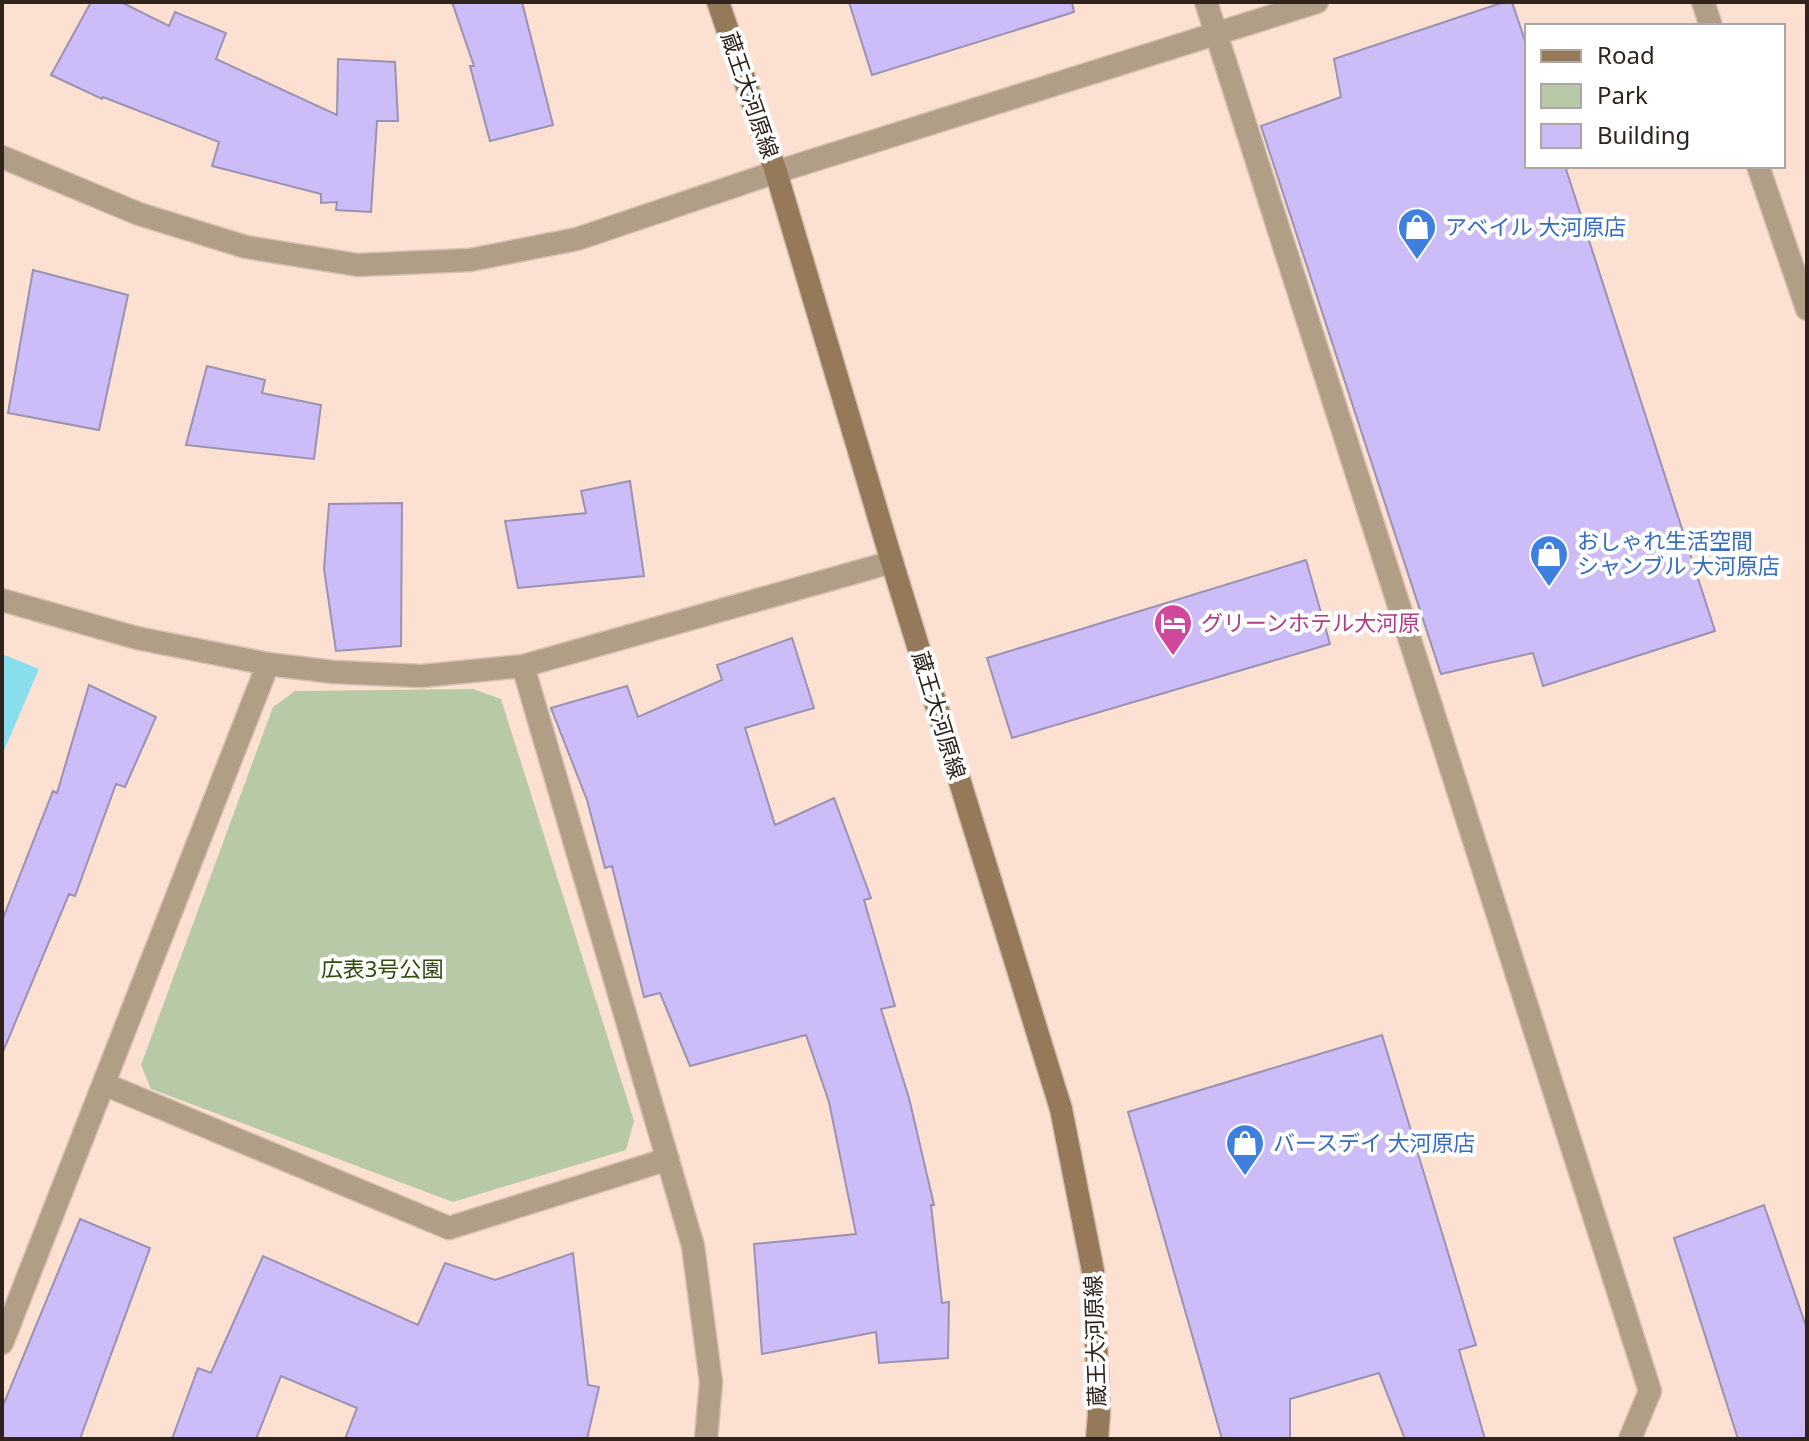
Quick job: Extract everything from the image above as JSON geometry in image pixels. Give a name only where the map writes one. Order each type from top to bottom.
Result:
[{"type":"main road","name":"蔵王大河原線","points":[[718,2],[776,172],[892,562],[1061,1109],[1093,1271],[1097,1439]]},
{"type":"street","points":[[1206,2],[1650,1391],[1630,1439]]},
{"type":"street","points":[[2,157],[139,214],[246,247],[358,265],[470,260],[577,239],[776,172],[1317,2]]},
{"type":"street","points":[[1703,2],[1710,24]]},
{"type":"street","points":[[1759,168],[1807,309]]},
{"type":"street","points":[[2,600],[137,638],[268,664],[333,672],[422,676],[523,666],[892,562]]},
{"type":"street","points":[[2,1343],[268,664]]},
{"type":"street","points":[[523,666],[693,1246],[711,1382],[706,1439]]},
{"type":"street","points":[[104,1084],[449,1228],[668,1159]]},
{"type":"green space","name":"広表3号公園","points":[[473,689],[501,699],[634,1121],[626,1150],[453,1202],[151,1089],[141,1065],[273,707],[295,691]]},
{"type":"water","points":[[2,654],[39,669],[2,755]]},
{"type":"building","points":[[91,2],[121,2],[169,26],[175,12],[226,33],[216,59],[337,115],[338,59],[395,62],[398,121],[377,121],[371,212],[336,210],[337,202],[321,203],[321,194],[212,166],[219,142],[102,99],[51,75]]},
{"type":"building","points":[[452,2],[522,2],[553,125],[490,141],[470,66],[474,66]]},
{"type":"building","points":[[849,2],[1072,2],[1074,12],[872,75]]},
{"type":"building","points":[[1504,2],[1512,2],[1525,41],[1525,168],[1566,168],[1715,631],[1543,686],[1533,653],[1441,674],[1261,126],[1341,97],[1334,59]]},
{"type":"building","points":[[33,270],[128,295],[99,430],[8,413]]},
{"type":"building","points":[[207,366],[265,380],[262,393],[321,405],[314,459],[186,445]]},
{"type":"building","points":[[630,481],[644,576],[518,588],[505,521],[586,513],[581,491]]},
{"type":"building","points":[[402,503],[401,646],[336,651],[324,569],[329,504]]},
{"type":"building","points":[[1306,560],[1330,644],[1012,738],[987,658]]},
{"type":"building","points":[[792,638],[814,708],[745,728],[775,825],[834,798],[871,898],[864,900],[895,1006],[881,1009],[909,1098],[934,1205],[931,1205],[942,1303],[949,1302],[948,1358],[879,1363],[876,1332],[762,1354],[754,1244],[856,1234],[829,1102],[806,1035],[690,1066],[660,993],[644,997],[612,866],[605,868],[587,800],[551,708],[627,686],[638,717],[722,680],[717,665]]},
{"type":"building","points":[[89,685],[156,717],[125,787],[116,784],[75,896],[69,894],[2,1054],[2,921],[53,791],[57,793]]},
{"type":"building","points":[[1382,1035],[1476,1345],[1459,1350],[1485,1439],[1405,1439],[1379,1373],[1290,1399],[1290,1439],[1222,1439],[1128,1112]]},
{"type":"building","points":[[1764,1205],[1807,1329],[1807,1439],[1738,1439],[1674,1238]]},
{"type":"building","points":[[80,1219],[150,1248],[80,1439],[2,1439],[2,1408]]},
{"type":"building","points":[[573,1253],[588,1385],[599,1387],[587,1439],[345,1439],[357,1408],[281,1376],[256,1439],[172,1439],[198,1368],[211,1373],[263,1256],[418,1325],[445,1263],[495,1280]]},
{"type":"place","name":"アベイル 大河原店","points":[[1417,261]]},
{"type":"place","name":"おしゃれ生活空間 シャンブル 大河原店","points":[[1549,588]]},
{"type":"place","name":"グリーンホテル大河原","points":[[1173,657]]},
{"type":"place","name":"バースデイ 大河原店","points":[[1245,1177]]}]
